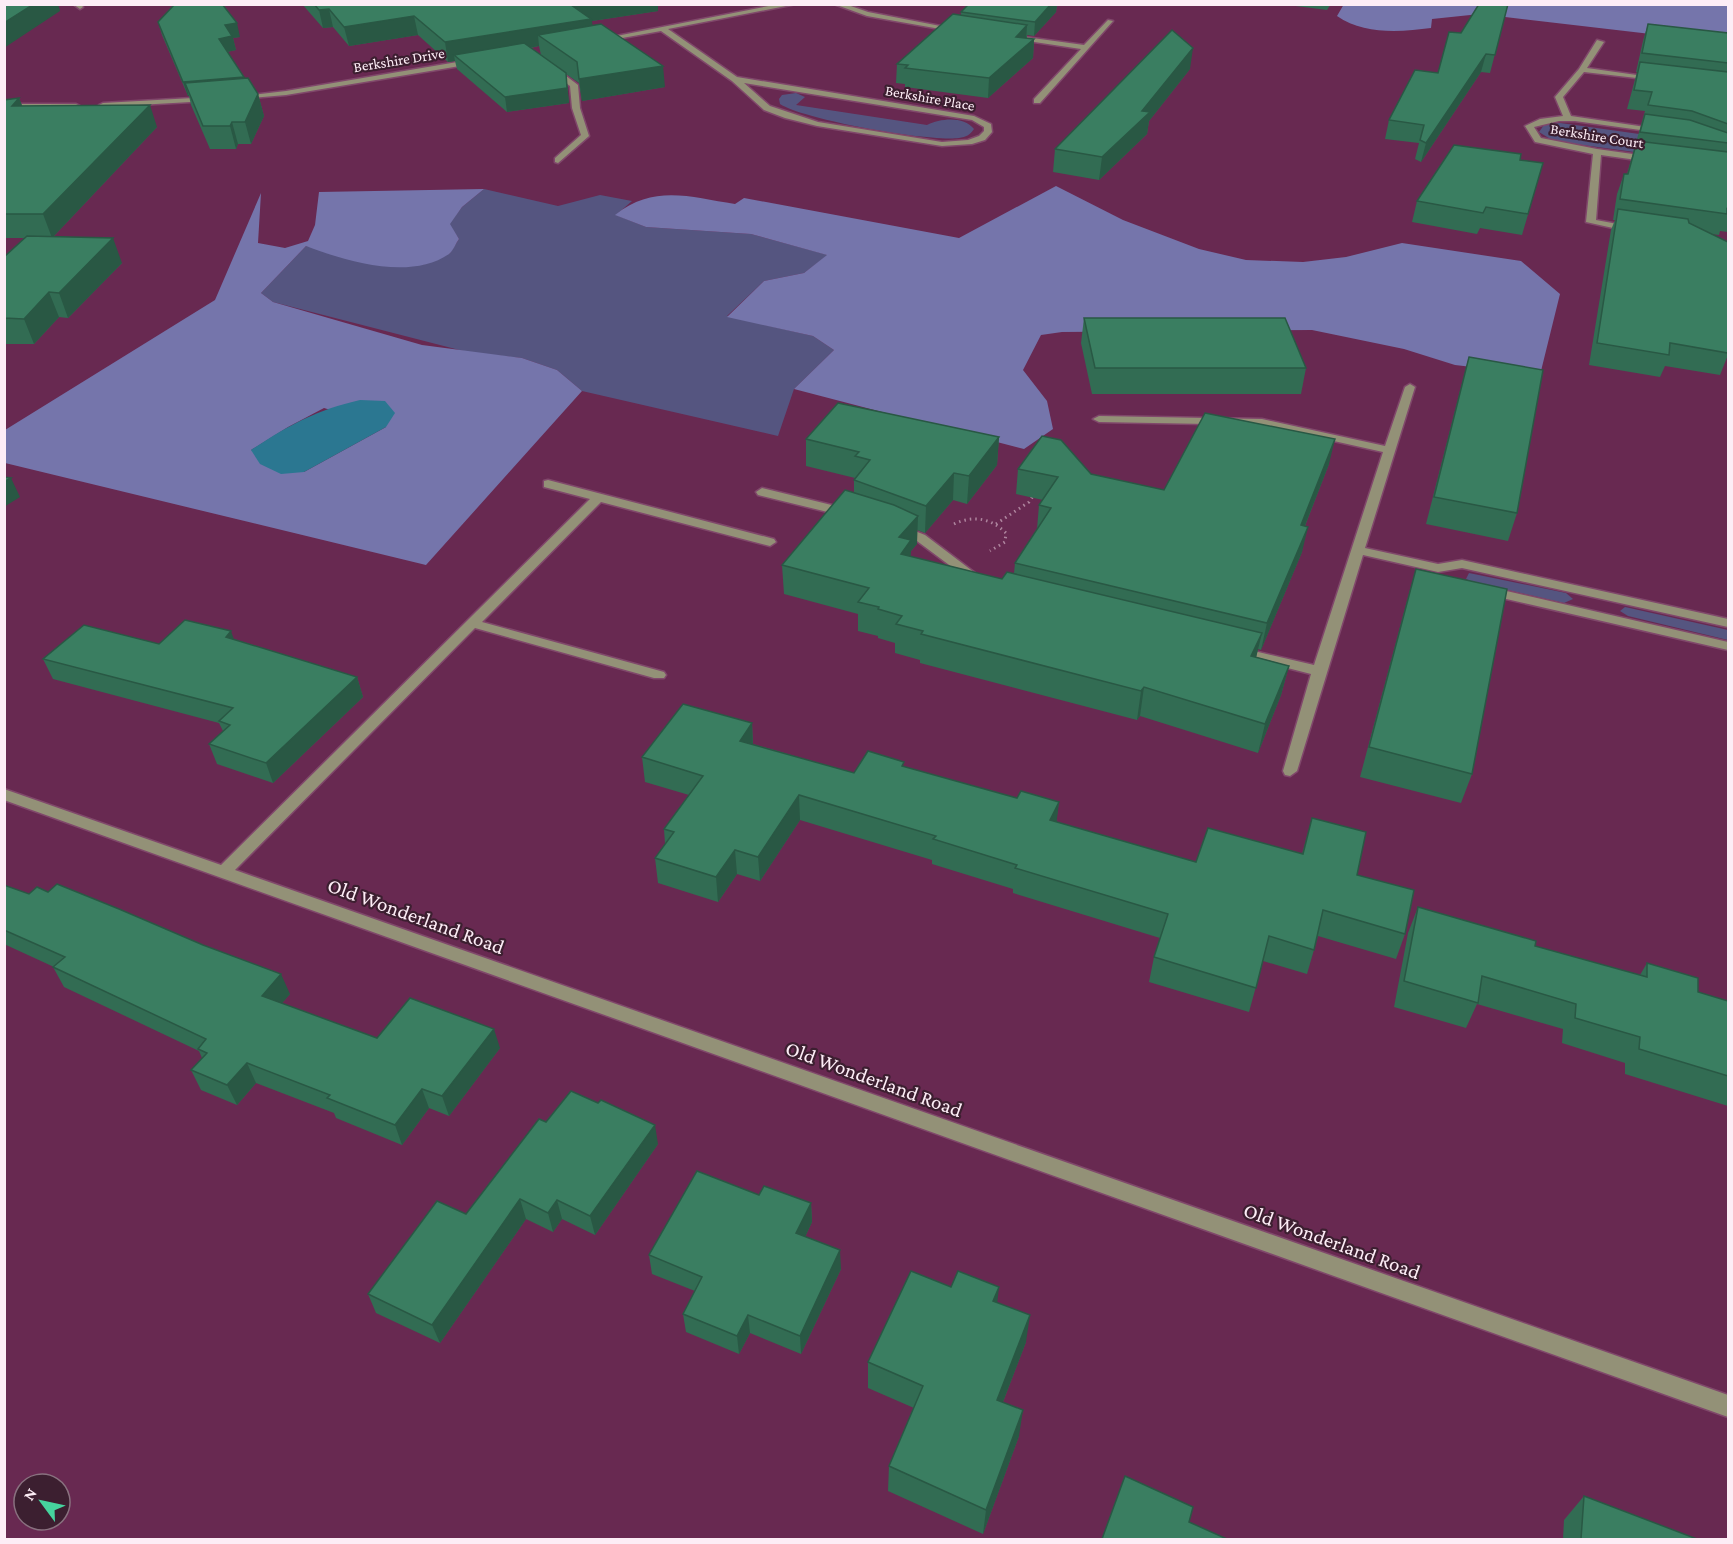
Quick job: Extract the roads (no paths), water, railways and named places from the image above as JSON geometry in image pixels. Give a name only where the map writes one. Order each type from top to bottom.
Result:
[{"type":"street","points":[[587,42],[664,30],[793,4]]},
{"type":"street","points":[[837,4],[867,14],[963,31]]},
{"type":"street","points":[[1037,101],[1110,21]]},
{"type":"street","name":"Berkshire Place","points":[[664,30],[735,80],[767,108],[806,122],[942,144],[969,142],[982,138],[988,132],[988,126],[974,118],[735,80]]},
{"type":"street","points":[[1004,36],[1085,47]]},
{"type":"street","points":[[1568,118],[1559,97],[1582,70],[1599,42]]},
{"type":"street","name":"Berkshire Drive","points":[[227,98],[286,93],[484,59]]},
{"type":"street","points":[[540,60],[574,85],[576,108],[585,136],[558,160]]},
{"type":"street","points":[[1582,70],[1661,79]]},
{"type":"street","points":[[4,105],[143,105],[215,99]]},
{"type":"street","name":"Berkshire Court","points":[[1663,160],[1597,152],[1538,140],[1529,126],[1543,120],[1568,118],[1672,133]]},
{"type":"street","points":[[1597,152],[1591,222],[1645,231]]},
{"type":"street","points":[[1290,771],[1318,671],[1410,387]]},
{"type":"street","points":[[1099,419],[1262,422],[1389,450]]},
{"type":"street","points":[[548,484],[770,542]]},
{"type":"street","points":[[762,492],[865,518]]},
{"type":"street","points":[[223,872],[600,496]]},
{"type":"street","points":[[889,525],[921,538],[992,588]]},
{"type":"street","points":[[1358,550],[1438,568],[1462,564],[1728,623]]},
{"type":"street","points":[[1438,568],[1451,579]]},
{"type":"street","points":[[1468,586],[1728,646]]},
{"type":"street","points":[[1598,615],[1600,593]]},
{"type":"street","points":[[472,623],[660,675]]},
{"type":"street","points":[[1228,649],[1318,671]]},
{"type":"street","name":"Old Wonderland Road","points":[[4,794],[1728,1406]]}]
